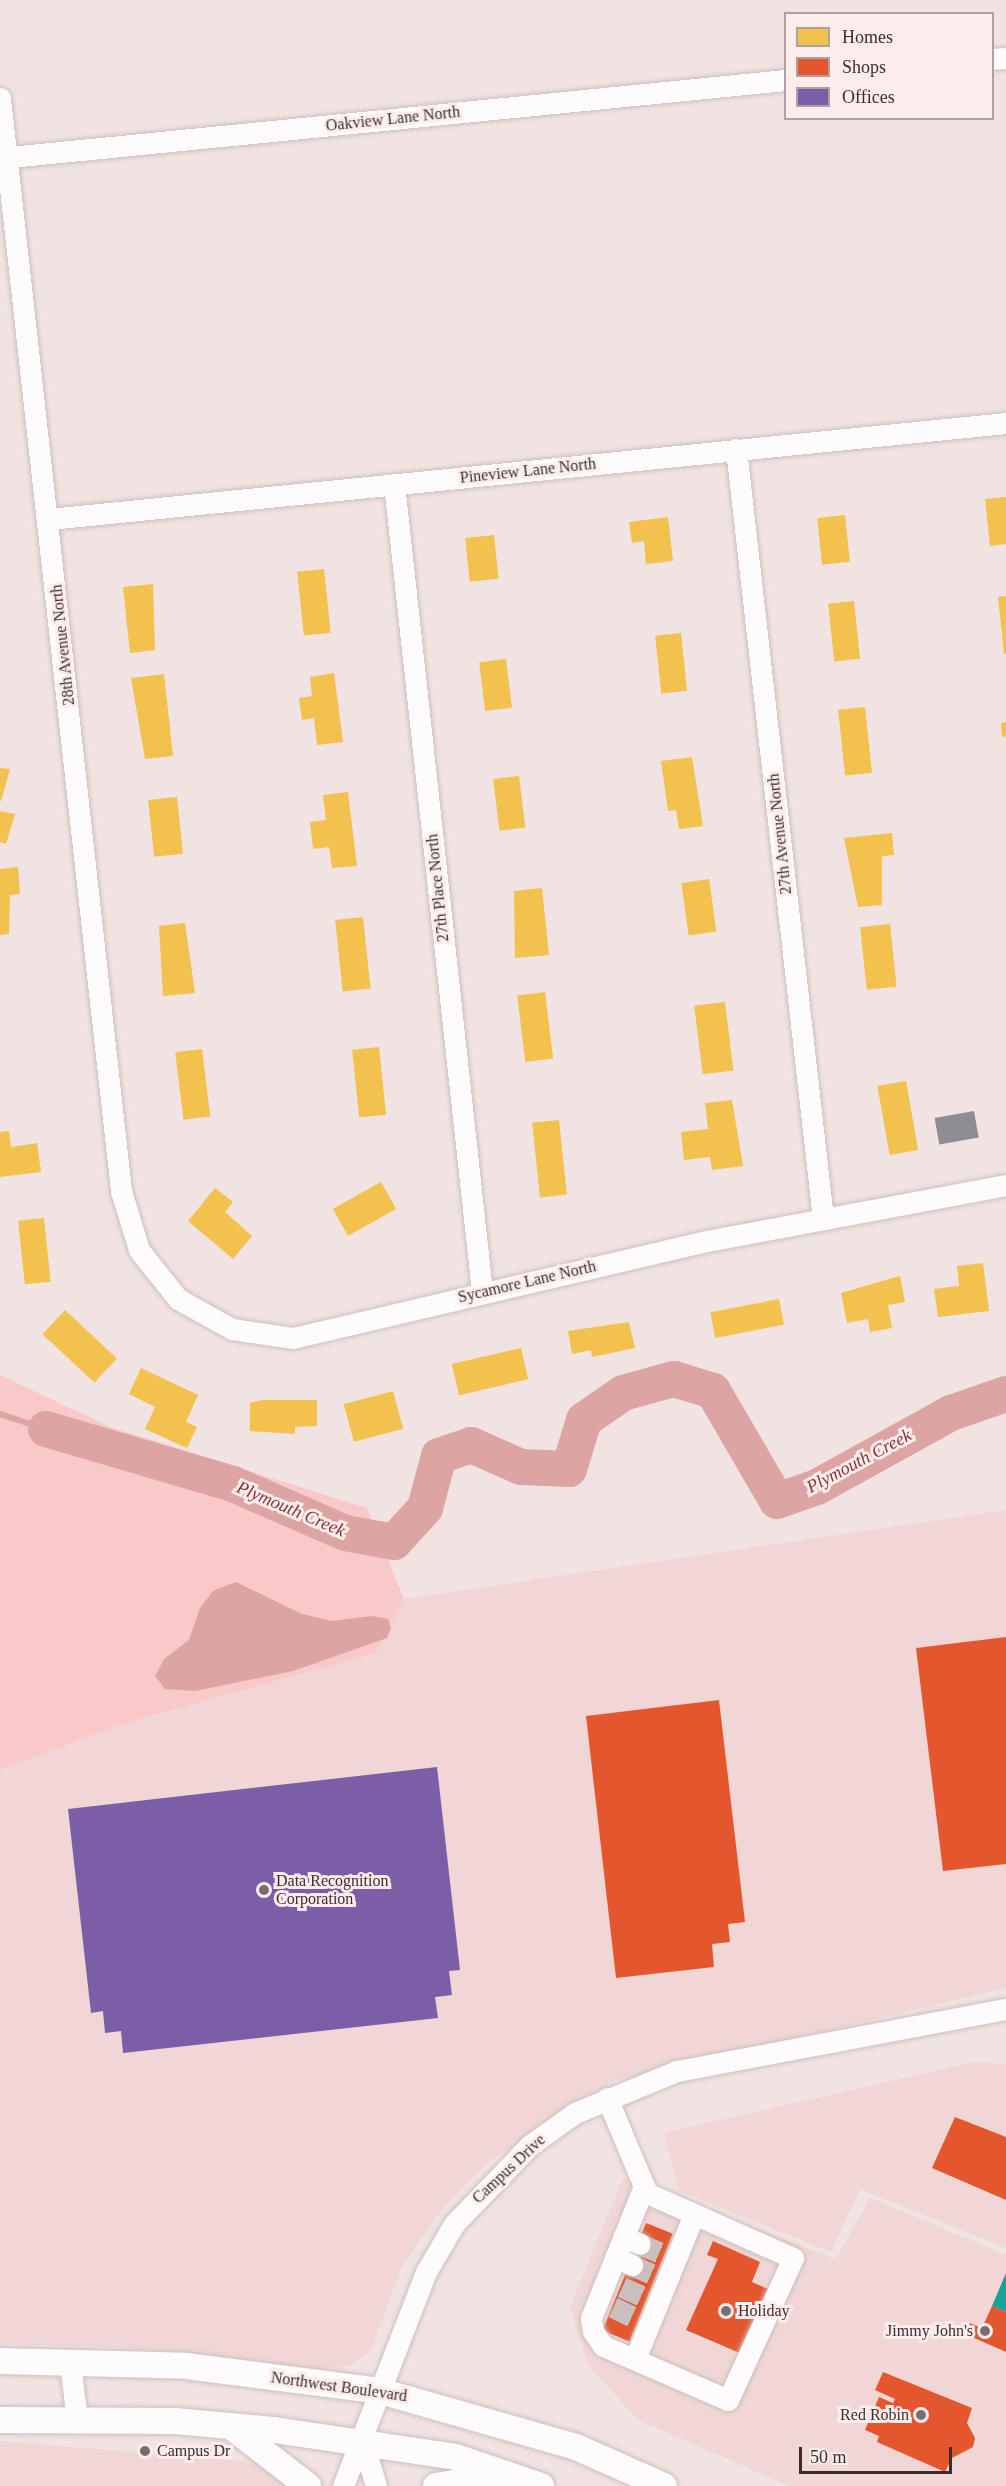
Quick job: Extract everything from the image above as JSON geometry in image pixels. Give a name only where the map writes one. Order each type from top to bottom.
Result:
[{"type":"main road","name":"Northwest Boulevard","points":[[0,2361],[186,2366],[380,2391],[576,2447],[664,2486]]},
{"type":"main road","points":[[0,2420],[77,2420],[230,2426],[363,2442],[456,2457],[541,2486]]},
{"type":"main road","points":[[230,2426],[308,2486]]},
{"type":"main road","points":[[436,2486],[508,2475]]},
{"type":"street","name":"Oakview Lane North","points":[[3,158],[784,80]]},
{"type":"street","name":"28th Avenue North","points":[[0,98],[3,158],[49,519],[121,1191]]},
{"type":"street","name":"Pineview Lane North","points":[[49,519],[1006,423]]},
{"type":"street","name":"27th Avenue North","points":[[736,449],[823,1220]]},
{"type":"street","name":"27th Place North","points":[[394,484],[482,1291]]},
{"type":"street","name":"Sycamore Lane North","points":[[121,1191],[139,1250],[156,1275],[178,1299],[232,1329],[293,1338],[482,1291],[823,1220],[1006,1185]]},
{"type":"street","name":"Campus Drive","points":[[343,2486],[363,2442],[421,2282],[454,2224],[530,2145],[607,2098],[677,2071],[1006,2009]]},
{"type":"street","points":[[607,2098],[644,2186],[660,2203],[793,2258],[728,2400],[603,2346],[594,2331],[591,2318],[606,2304],[624,2261],[632,2240],[644,2186]]},
{"type":"street","points":[[635,2359],[642,2320],[650,2300],[669,2257],[693,2217]]},
{"type":"street","points":[[70,2363],[77,2420]]},
{"type":"street","points":[[363,2442],[376,2486]]},
{"type":"shaded area","points":[[0,1375],[110,1427],[367,1508],[404,1599],[376,1653],[122,1724],[0,1770]]},
{"type":"shaded area","points":[[1006,1510],[1006,1988],[610,2082],[488,2162],[445,2205],[401,2268],[372,2348],[352,2365],[318,2370],[119,2347],[0,2344],[0,1770],[122,1724],[375,1653],[404,1599]]},
{"type":"shaded area","points":[[236,1582],[302,1614],[331,1621],[372,1616],[388,1619],[391,1628],[387,1638],[293,1671],[195,1691],[165,1689],[155,1676],[164,1659],[189,1640],[200,1608],[213,1591]]},
{"type":"shaded area","points":[[974,2062],[1006,2064],[1006,2248],[860,2189],[831,2252],[679,2191],[664,2133]]},
{"type":"shaded area","points":[[623,2178],[836,2259],[870,2198],[1006,2255],[1006,2486],[789,2486],[638,2420],[588,2365],[570,2307]]},
{"type":"shaded area","points":[[0,2441],[265,2463],[299,2486],[0,2486]]},
{"type":"building: Homes","points":[[1006,497],[1006,544],[990,546],[985,499]]},
{"type":"building: Homes","points":[[845,515],[850,562],[822,565],[817,518]]},
{"type":"building: Homes","points":[[668,517],[673,561],[646,564],[644,541],[632,543],[629,522]]},
{"type":"building: Homes","points":[[494,535],[499,579],[470,582],[465,538]]},
{"type":"building: Homes","points":[[324,569],[331,633],[304,635],[297,572]]},
{"type":"building: Homes","points":[[153,584],[155,650],[130,653],[123,587]]},
{"type":"building: Homes","points":[[1006,596],[1006,654],[1004,654],[998,597]]},
{"type":"building: Homes","points":[[854,601],[860,659],[834,661],[828,604]]},
{"type":"building: Homes","points":[[681,633],[687,691],[661,693],[655,636]]},
{"type":"building: Homes","points":[[506,659],[512,708],[485,711],[479,662]]},
{"type":"building: Homes","points":[[334,673],[343,742],[317,745],[314,718],[302,720],[299,698],[312,696],[310,677]]},
{"type":"building: Homes","points":[[164,674],[173,756],[145,759],[131,678]]},
{"type":"building: Homes","points":[[865,707],[872,773],[845,775],[838,710]]},
{"type":"building: Homes","points":[[1006,722],[1006,736],[1002,737],[1001,723]]},
{"type":"building: Homes","points":[[692,757],[703,826],[679,829],[676,810],[668,811],[661,761]]},
{"type":"building: Homes","points":[[0,768],[10,769],[1,801],[0,801]]},
{"type":"building: Homes","points":[[519,776],[525,828],[500,831],[493,779]]},
{"type":"building: Homes","points":[[348,792],[357,866],[332,868],[329,847],[313,849],[310,822],[326,820],[323,795]]},
{"type":"building: Homes","points":[[177,797],[183,854],[154,857],[148,800]]},
{"type":"building: Homes","points":[[0,811],[15,814],[6,844],[0,842]]},
{"type":"building: Homes","points":[[892,833],[894,855],[882,856],[882,905],[858,907],[844,838]]},
{"type":"building: Homes","points":[[18,867],[20,894],[10,895],[9,934],[0,935],[0,869]]},
{"type":"building: Homes","points":[[709,879],[716,931],[689,935],[681,883]]},
{"type":"building: Homes","points":[[542,888],[549,955],[515,958],[514,891]]},
{"type":"building: Homes","points":[[363,917],[371,989],[343,992],[335,920]]},
{"type":"building: Homes","points":[[185,923],[195,993],[163,996],[159,926]]},
{"type":"building: Homes","points":[[890,924],[897,987],[867,990],[860,927]]},
{"type":"building: Homes","points":[[545,992],[553,1059],[525,1062],[517,995]]},
{"type":"building: Homes","points":[[725,1002],[733,1070],[703,1074],[694,1006]]},
{"type":"building: Homes","points":[[379,1047],[386,1115],[359,1117],[352,1050]]},
{"type":"building: Homes","points":[[202,1049],[210,1116],[183,1120],[175,1052]]},
{"type":"building: Homes","points":[[906,1081],[918,1150],[890,1155],[877,1086]]},
{"type":"building: Homes","points":[[732,1100],[743,1166],[712,1170],[710,1157],[684,1160],[681,1132],[708,1129],[705,1103]]},
{"type":"building: Homes","points":[[559,1120],[567,1195],[540,1197],[532,1123]]},
{"type":"building: Homes","points":[[9,1131],[11,1147],[37,1143],[41,1172],[0,1177],[0,1132]]},
{"type":"building: Homes","points":[[381,1182],[396,1209],[348,1236],[333,1209]]},
{"type":"building: Homes","points":[[215,1188],[233,1202],[225,1212],[252,1236],[233,1259],[188,1221]]},
{"type":"building: Homes","points":[[44,1218],[51,1282],[25,1284],[18,1221]]},
{"type":"building: Homes","points":[[983,1263],[989,1311],[938,1317],[934,1289],[959,1286],[957,1266]]},
{"type":"building: Homes","points":[[900,1276],[905,1302],[888,1305],[892,1328],[870,1332],[868,1319],[847,1323],[841,1293]]},
{"type":"building: Homes","points":[[779,1299],[784,1325],[715,1338],[710,1312]]},
{"type":"building: Homes","points":[[65,1310],[117,1358],[94,1383],[42,1334]]},
{"type":"building: Homes","points":[[629,1322],[635,1348],[592,1357],[591,1350],[572,1354],[568,1331]]},
{"type":"building: Homes","points":[[521,1348],[528,1379],[459,1395],[452,1364]]},
{"type":"building: Homes","points":[[141,1368],[198,1395],[186,1422],[197,1427],[187,1448],[145,1429],[155,1407],[129,1394]]},
{"type":"building: Homes","points":[[393,1391],[403,1429],[354,1442],[344,1404]]},
{"type":"building: Homes","points":[[263,1400],[317,1400],[317,1426],[295,1427],[295,1434],[250,1431],[250,1403]]},
{"type":"building: Shops","points":[[1006,1637],[1006,1864],[943,1871],[916,1648]]},
{"type":"building: Shops","points":[[719,1700],[745,1922],[728,1924],[730,1942],[712,1944],[714,1967],[616,1978],[586,1716]]},
{"type":"building: Shops","points":[[955,2117],[1006,2137],[1006,2200],[932,2168]]},
{"type":"building: Shops","points":[[646,2223],[673,2234],[629,2341],[603,2331]]},
{"type":"building: Shops","name":"Holiday","points":[[713,2241],[760,2262],[752,2282],[770,2290],[742,2354],[686,2330],[718,2259],[707,2255]]},
{"type":"building: Shops","name":"Jimmy John's","points":[[992,2306],[1006,2312],[1006,2352],[963,2333],[967,2322],[982,2328]]},
{"type":"building: Shops","name":"Red Robin","points":[[883,2372],[972,2408],[967,2423],[975,2438],[973,2447],[952,2458],[945,2472],[877,2442],[879,2436],[865,2430],[879,2397],[893,2403],[895,2399],[875,2390]]},
{"type":"building: Offices","name":"Data Recognition Corporation","points":[[437,1767],[460,1970],[449,1971],[452,1995],[435,1997],[438,2018],[123,2053],[121,2031],[105,2033],[103,2011],[91,2013],[68,1809]]},
{"type":"building: Public","points":[[1006,2273],[1006,2312],[992,2306]]},
{"type":"building: Industry","points":[[974,1111],[979,1138],[939,1145],[935,1118]]},
{"type":"waterway","name":"Plymouth Creek","points":[[46,1429],[233,1484],[345,1533],[394,1542],[425,1508],[439,1456],[471,1445],[521,1467],[569,1469],[584,1420],[623,1393],[674,1379],[713,1391],[777,1501],[817,1487],[951,1413],[1006,1394]]},
{"type":"waterway","name":"Plymouth Creek","points":[[0,1414],[46,1429]]},
{"type":"tunnel","points":[[640,2244],[663,2254]]},
{"type":"tunnel","points":[[632,2265],[654,2275]]},
{"type":"tunnel","points":[[622,2287],[644,2297]]},
{"type":"tunnel","points":[[613,2307],[636,2318]]},
{"type":"place","name":"Data Recognition Corporation","points":[[264,1890]]},
{"type":"place","name":"Holiday","points":[[726,2311]]},
{"type":"place","name":"Jimmy John's","points":[[985,2331]]},
{"type":"place","name":"Red Robin","points":[[921,2415]]},
{"type":"place","name":"Campus Dr","points":[[145,2451]]}]
